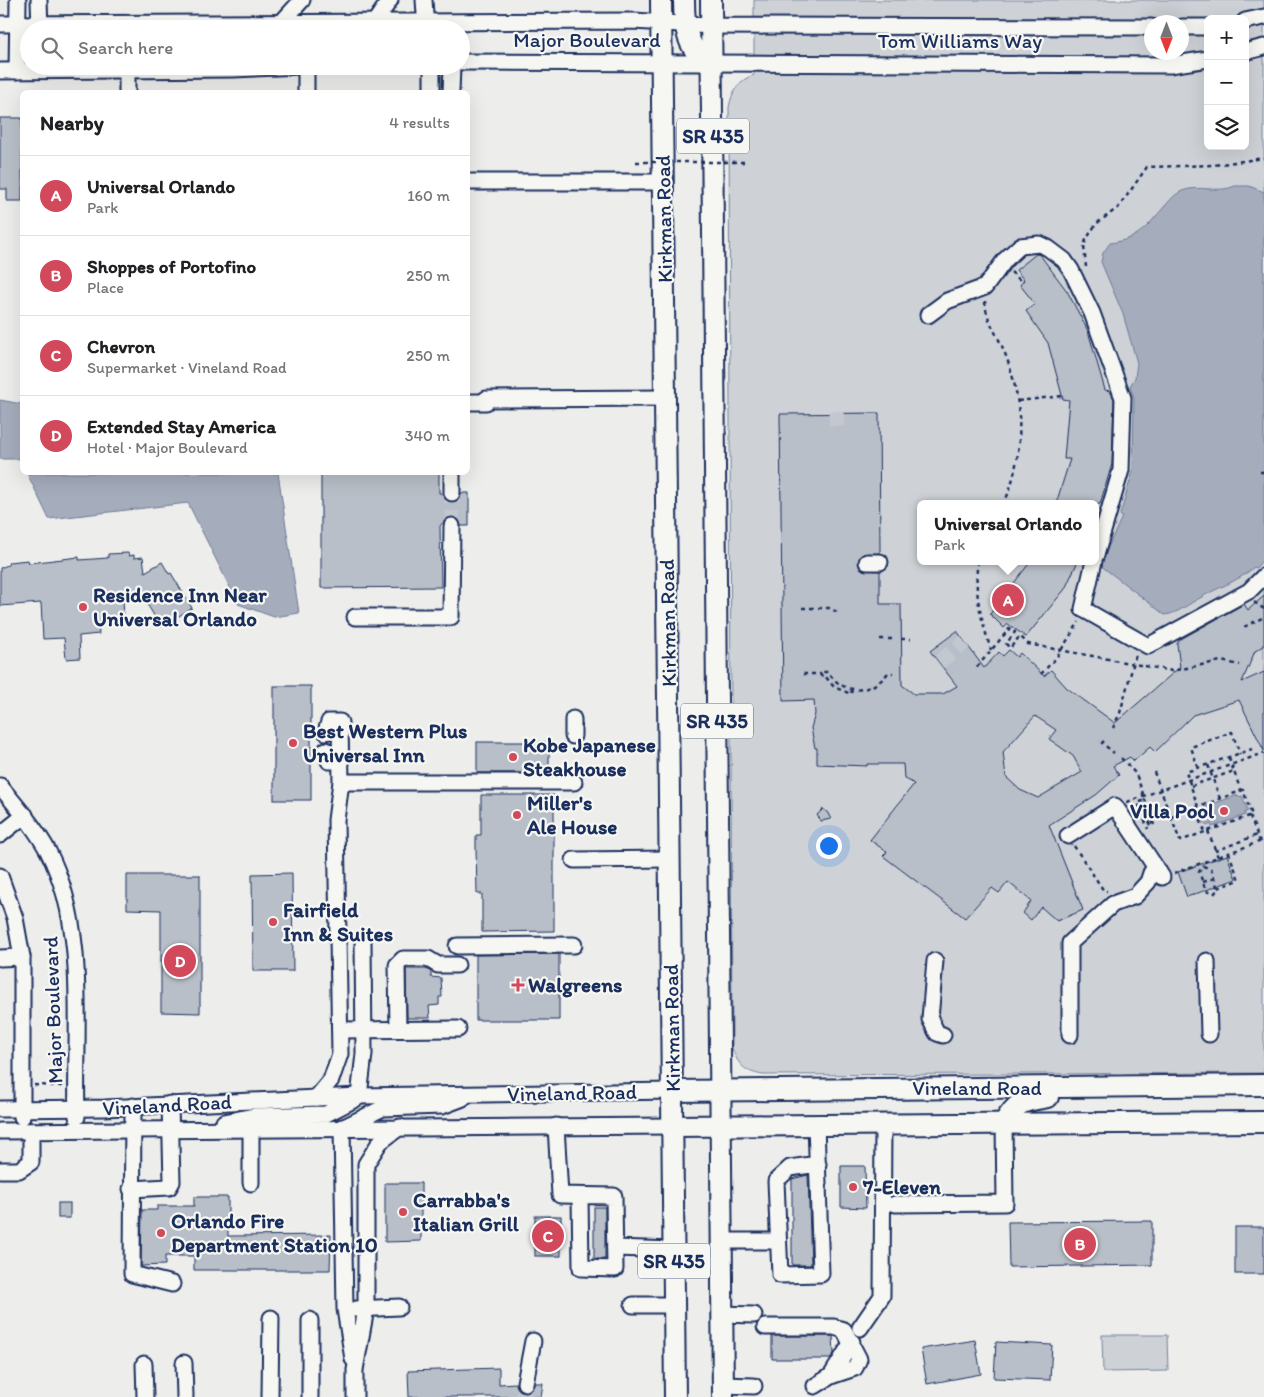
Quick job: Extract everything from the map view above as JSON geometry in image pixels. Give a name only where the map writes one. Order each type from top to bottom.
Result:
[{"type":"main road","name":"Kirkman Road","points":[[661,0],[675,1397]]},
{"type":"main road","points":[[684,0],[686,25],[693,49],[700,56],[712,62]]},
{"type":"main road","name":"SR 435","points":[[711,0],[723,1391]]},
{"type":"main road","name":"Vineland Road","points":[[672,1091],[1264,1085]]},
{"type":"main road","points":[[1004,1123],[1014,1106],[1024,1101],[1101,1088]]},
{"type":"main road","name":"Vineland Road","points":[[673,1126],[1264,1122]]},
{"type":"street","points":[[17,71],[18,0]]},
{"type":"street","points":[[39,0],[40,20]]},
{"type":"street","points":[[284,20],[302,0]]},
{"type":"street","points":[[376,20],[390,0]]},
{"type":"street","points":[[424,0],[426,20]]},
{"type":"street","points":[[1249,20],[1264,17]]},
{"type":"street","name":"Major Boulevard","points":[[470,25],[661,22],[711,26]]},
{"type":"street","name":"Major Boulevard","points":[[0,24],[18,24]]},
{"type":"street","name":"Tom Williams Way","points":[[711,26],[1144,27]]},
{"type":"street","points":[[1189,27],[1204,26]]},
{"type":"street","points":[[1249,51],[1264,47]]},
{"type":"street","name":"Tom Williams Way","points":[[712,62],[1170,65],[1204,60]]},
{"type":"street","name":"Major Boulevard","points":[[470,62],[712,62]]},
{"type":"street","points":[[0,70],[20,71]]},
{"type":"street","points":[[127,75],[127,90]]},
{"type":"street","points":[[306,75],[306,90]]},
{"type":"street","points":[[432,75],[432,90]]},
{"type":"street","points":[[452,75],[452,90]]},
{"type":"street","points":[[470,182],[664,182]]},
{"type":"street","points":[[932,312],[947,301],[986,287],[1012,252],[1029,244],[1039,244],[1056,253],[1064,260],[1078,281],[1123,398],[1121,470],[1099,545]]},
{"type":"street","points":[[470,395],[486,399]]},
{"type":"street","points":[[470,402],[486,399],[666,398]]},
{"type":"street","points":[[452,475],[452,493]]},
{"type":"street","points":[[355,617],[451,617],[452,526]]},
{"type":"street","points":[[1093,565],[1083,609],[1148,646],[1255,601],[1264,576]]},
{"type":"street","points":[[573,719],[573,736]]},
{"type":"street","points":[[316,1098],[331,1080],[340,1054],[336,820],[340,782],[340,722],[329,722],[326,732]]},
{"type":"street","points":[[326,750],[329,761],[340,761]]},
{"type":"street","points":[[340,782],[574,782]]},
{"type":"street","name":"Major Boulevard","points":[[0,786],[25,815],[48,851],[64,891],[71,924],[76,970],[78,1132]]},
{"type":"street","points":[[1068,836],[1115,806],[1160,873],[1152,873],[1142,890],[1134,896],[1113,904],[1072,939],[1068,952],[1070,1035]]},
{"type":"street","points":[[0,835],[25,815]]},
{"type":"street","points":[[574,860],[670,859]]},
{"type":"street","name":"Major Boulevard","points":[[0,876],[15,918],[22,956],[22,1109],[31,1162],[19,1170],[0,1170]]},
{"type":"street","points":[[176,1131],[254,1116],[326,1114],[359,1096],[364,1054],[364,940]]},
{"type":"street","points":[[457,946],[574,945]]},
{"type":"street","points":[[0,958],[22,956]]},
{"type":"street","points":[[398,1029],[397,965],[403,959],[428,959],[438,965],[457,965]]},
{"type":"street","points":[[935,961],[930,1019],[937,1033],[944,1035]]},
{"type":"street","points":[[1207,961],[1209,1034]]},
{"type":"street","points":[[340,1030],[458,1029]]},
{"type":"street","name":"Vineland Road","points":[[0,1109],[77,1109],[359,1096],[672,1091]]},
{"type":"street","points":[[355,1397],[355,1370],[345,1309],[338,1220],[342,1127],[382,1108],[442,1106],[472,1094]]},
{"type":"street","points":[[131,1189],[169,1187],[172,1182],[176,1131],[170,1104]]},
{"type":"street","points":[[133,1106],[131,1189],[132,1274],[172,1284]]},
{"type":"street","points":[[895,1204],[1005,1204],[1004,1123]]},
{"type":"street","points":[[816,1124],[818,1164],[820,1274],[780,1275],[776,1181],[790,1168],[818,1164]]},
{"type":"street","points":[[860,1328],[882,1296],[883,1124]]},
{"type":"street","points":[[556,1126],[560,1195],[614,1196],[615,1269],[582,1268],[580,1196]]},
{"type":"street","name":"Vineland Road","points":[[0,1131],[78,1132],[342,1127],[673,1126]]},
{"type":"street","points":[[355,1370],[366,1309],[366,1164],[380,1142],[400,1127]]},
{"type":"street","points":[[251,1129],[252,1183]]},
{"type":"street","points":[[722,1241],[778,1241]]},
{"type":"street","points":[[615,1248],[674,1250]]},
{"type":"street","points":[[633,1305],[674,1305]]},
{"type":"street","points":[[345,1309],[399,1308]]},
{"type":"street","points":[[722,1314],[754,1315]]},
{"type":"street","points":[[270,1397],[271,1318]]},
{"type":"street","points":[[310,1320],[310,1397]]},
{"type":"street","points":[[765,1327],[834,1327],[844,1330],[852,1342],[859,1359],[855,1368],[831,1376],[815,1386]]},
{"type":"street","points":[[525,1383],[533,1341]]},
{"type":"street","points":[[144,1364],[145,1397]]},
{"type":"street","points":[[184,1364],[185,1397]]},
{"type":"street","points":[[723,1391],[754,1386]]},
{"type":"path","points":[[1078,281],[1086,270],[1084,246],[1086,240],[1096,224],[1119,207],[1147,167],[1214,165],[1264,158]]},
{"type":"path","points":[[636,162],[746,162]]},
{"type":"path","points":[[986,287],[987,316],[1008,362],[1018,401],[1018,455],[1005,500]]},
{"type":"path","points":[[1018,401],[1062,396]]},
{"type":"path","points":[[978,565],[980,609],[992,651]]},
{"type":"path","points":[[802,608],[829,608],[837,612]]},
{"type":"path","points":[[1041,674],[1062,648],[1081,618],[1083,609]]},
{"type":"path","points":[[1244,627],[1264,617]]},
{"type":"path","points":[[977,667],[1010,628],[1015,632],[1006,644],[1010,648],[1020,636],[1028,644],[1062,648],[1172,671],[1221,661],[1240,665]]},
{"type":"path","points":[[880,639],[893,639]]},
{"type":"path","points":[[901,639],[911,639]]},
{"type":"path","points":[[1113,728],[1120,714],[1136,653],[1148,646]]},
{"type":"path","points":[[803,674],[821,674],[839,690],[851,694],[852,689],[870,688],[880,683],[888,673],[893,673]]},
{"type":"path","points":[[1198,768],[1191,747],[1232,732],[1240,754]]},
{"type":"path","points":[[1104,740],[1102,743],[1114,753]]},
{"type":"path","points":[[1218,857],[1206,832],[1186,772],[1252,749]]},
{"type":"path","points":[[1121,804],[1264,752]]},
{"type":"path","points":[[1121,758],[1136,774],[1154,825],[1151,826],[1142,801],[1138,802],[1148,828],[1143,835],[1145,842],[1141,845]]},
{"type":"path","points":[[1229,758],[1241,791],[1243,790],[1260,842]]},
{"type":"path","points":[[1208,765],[1220,799]]},
{"type":"path","points":[[1191,786],[1234,771]]},
{"type":"path","points":[[1154,772],[1180,841],[1250,816]]},
{"type":"path","points":[[1171,817],[1241,791]]},
{"type":"path","points":[[1215,851],[1257,835]]},
{"type":"path","points":[[1068,836],[1104,891],[1110,891]]},
{"type":"path","points":[[1178,871],[1203,864],[1264,840]]},
{"type":"path","points":[[1203,864],[1200,870],[1203,882],[1210,894],[1216,893],[1218,888],[1239,880],[1229,853]]},
{"type":"path","points":[[1203,864],[1210,866],[1218,888]]},
{"type":"path","points":[[1203,882],[1215,878]]},
{"type":"path","points":[[31,1086],[68,1086]]},
{"type":"shaded area","points":[[754,0],[1264,0],[1264,1073],[763,1075],[747,1070],[737,1059],[732,1048],[729,107],[737,87],[744,80],[754,75]]},
{"type":"shaded area","points":[[1102,1335],[1167,1335],[1168,1371],[1103,1372]]},
{"type":"water","points":[[1235,186],[1249,186],[1264,192],[1264,558],[1256,568],[1254,567],[1235,580],[1179,610],[1165,615],[1100,565],[1122,517],[1120,515],[1133,471],[1134,398],[1130,386],[1135,378],[1137,363],[1123,314],[1101,262],[1103,253],[1110,243],[1129,238],[1142,231],[1179,192],[1195,188],[1222,189]]},
{"type":"water","points":[[0,400],[20,404],[20,459],[0,459]]},
{"type":"water","points":[[28,475],[278,475],[299,613],[274,617],[238,604],[188,503],[49,519]]},
{"type":"water","name":"Villa Pool","points":[[1238,795],[1239,797],[1242,796],[1248,811],[1245,812],[1245,815],[1212,827],[1211,824],[1207,826],[1202,819],[1201,810],[1205,809],[1204,807]]},
{"type":"building","points":[[0,118],[20,118],[20,201],[7,201],[7,189],[0,189]]},
{"type":"building","points":[[1036,254],[1040,255],[1067,291],[1088,331],[1105,390],[1110,391],[1114,399],[1112,464],[1100,504],[1099,500],[1057,500],[1070,459],[1064,459],[1069,400],[1063,399],[1048,343],[1026,311],[1035,304],[1020,285],[1024,280],[1016,270]]},
{"type":"building","points":[[879,413],[880,553],[863,554],[858,562],[863,570],[880,571],[880,604],[901,604],[902,685],[914,694],[943,694],[957,686],[930,651],[957,631],[984,668],[999,652],[1003,656],[1009,650],[1017,657],[1020,653],[1044,676],[1051,670],[1067,688],[1115,723],[1180,667],[1177,644],[1179,640],[1244,604],[1248,610],[1264,596],[1264,646],[1255,651],[1242,682],[1264,672],[1264,751],[1239,700],[1193,715],[1155,752],[1150,747],[1134,761],[1130,757],[1113,766],[1119,775],[1096,795],[1049,825],[1083,910],[1057,921],[1041,907],[1031,920],[1023,913],[1031,901],[1008,882],[999,893],[992,888],[965,918],[883,856],[887,852],[870,840],[914,784],[904,778],[903,764],[867,764],[867,766],[817,764],[817,748],[815,748],[811,728],[815,714],[814,700],[783,701],[780,414]],"holes":[[[1035,716],[1056,730],[1049,739],[1073,756],[1082,772],[1038,798],[1020,790],[1006,777],[1003,752]]]},
{"type":"building","points":[[321,475],[439,475],[439,493],[443,493],[447,501],[456,501],[461,493],[469,493],[469,526],[461,526],[457,518],[452,517],[447,518],[440,526],[441,587],[321,588]]},
{"type":"building","name":"Residence Inn Near Universal Orlando","points":[[128,553],[129,556],[134,555],[134,558],[143,557],[145,572],[162,562],[169,574],[171,573],[192,608],[161,627],[141,594],[123,596],[124,621],[102,622],[102,625],[98,625],[99,634],[79,636],[80,658],[66,659],[64,638],[43,639],[41,603],[0,606],[0,568],[8,565],[9,562],[28,560],[29,563],[79,557],[79,560],[108,558],[108,554]]},
{"type":"building","points":[[1028,565],[1076,565],[1065,589],[1026,637],[1008,624],[1004,628],[990,614]]},
{"type":"building","name":"Best Western Plus Universal Inn","points":[[274,686],[311,686],[311,800],[274,800]]},
{"type":"building","name":"Kobe Japanese Steakhouse","points":[[477,742],[549,742],[549,773],[477,773]]},
{"type":"building","points":[[481,795],[554,795],[554,931],[482,932],[482,894],[477,894],[476,848],[476,835],[481,835]]},
{"type":"building","points":[[823,809],[831,819],[821,821],[817,815]]},
{"type":"building","points":[[1227,855],[1236,879],[1187,897],[1178,872]]},
{"type":"building","name":"Fairfield Inn & Suites","points":[[292,873],[293,971],[253,971],[252,874]]},
{"type":"building","points":[[127,875],[200,875],[200,1013],[161,1012],[161,910],[127,909]]},
{"type":"building","name":"Walgreens","points":[[559,954],[559,1020],[476,1020],[476,955]]},
{"type":"building","points":[[406,969],[426,969],[431,972],[431,977],[441,978],[442,997],[439,997],[439,1005],[429,1006],[430,1018],[407,1018]]},
{"type":"building","name":"7-Eleven","points":[[841,1166],[865,1166],[866,1208],[841,1207]]},
{"type":"building","points":[[808,1175],[811,1265],[792,1265],[792,1179]]},
{"type":"building","name":"Carrabba's Italian Grill","points":[[385,1183],[421,1183],[421,1241],[385,1242]]},
{"type":"building","points":[[194,1197],[228,1197],[228,1236],[331,1235],[330,1270],[194,1270],[194,1256],[165,1256],[165,1265],[141,1266],[142,1210],[157,1210],[157,1206],[194,1206]]},
{"type":"building","points":[[58,1203],[70,1203],[70,1218],[58,1218]]},
{"type":"building","points":[[594,1207],[605,1207],[605,1259],[594,1259]]},
{"type":"building","points":[[535,1216],[561,1216],[561,1256],[535,1256]]},
{"type":"building","points":[[1152,1221],[1152,1265],[1009,1267],[1008,1222]]},
{"type":"building","points":[[1235,1227],[1264,1227],[1264,1274],[1235,1274]]},
{"type":"building","points":[[772,1336],[833,1336],[834,1354],[830,1359],[772,1359]]},
{"type":"building","points":[[975,1340],[981,1374],[927,1384],[921,1349]]},
{"type":"building","points":[[996,1342],[1052,1345],[1050,1380],[994,1378]]},
{"type":"building","points":[[499,1368],[499,1384],[516,1383],[519,1390],[523,1392],[532,1389],[535,1383],[543,1383],[541,1397],[409,1397],[408,1371]]},
{"type":"tunnel","points":[[836,411],[837,432]]},
{"type":"tunnel","points":[[452,493],[452,526]]},
{"type":"tunnel","points":[[939,662],[965,642]]},
{"type":"tunnel","points":[[523,1397],[525,1383]]},
{"type":"place","name":"Universal Orlando","points":[[1008,600]]},
{"type":"place","name":"Residence Inn Near Universal Orlando","points":[[83,607]]},
{"type":"place","name":"Best Western Plus Universal Inn","points":[[293,743]]},
{"type":"place","name":"Kobe Japanese Steakhouse","points":[[513,757]]},
{"type":"place","name":"Villa Pool","points":[[1224,811]]},
{"type":"place","name":"Miller's Ale House","points":[[517,815]]},
{"type":"place","name":"Fairfield Inn & Suites","points":[[273,922]]},
{"type":"place","name":"Extended Stay America","points":[[180,961]]},
{"type":"place","name":"Walgreens","points":[[518,985]]},
{"type":"place","name":"7-Eleven","points":[[853,1187]]},
{"type":"place","name":"Carrabba's Italian Grill","points":[[403,1212]]},
{"type":"place","name":"Orlando Fire Department Station 10","points":[[161,1233]]},
{"type":"place","name":"Chevron","points":[[548,1236]]},
{"type":"place","name":"Shoppes of Portofino","points":[[1080,1244]]}]
